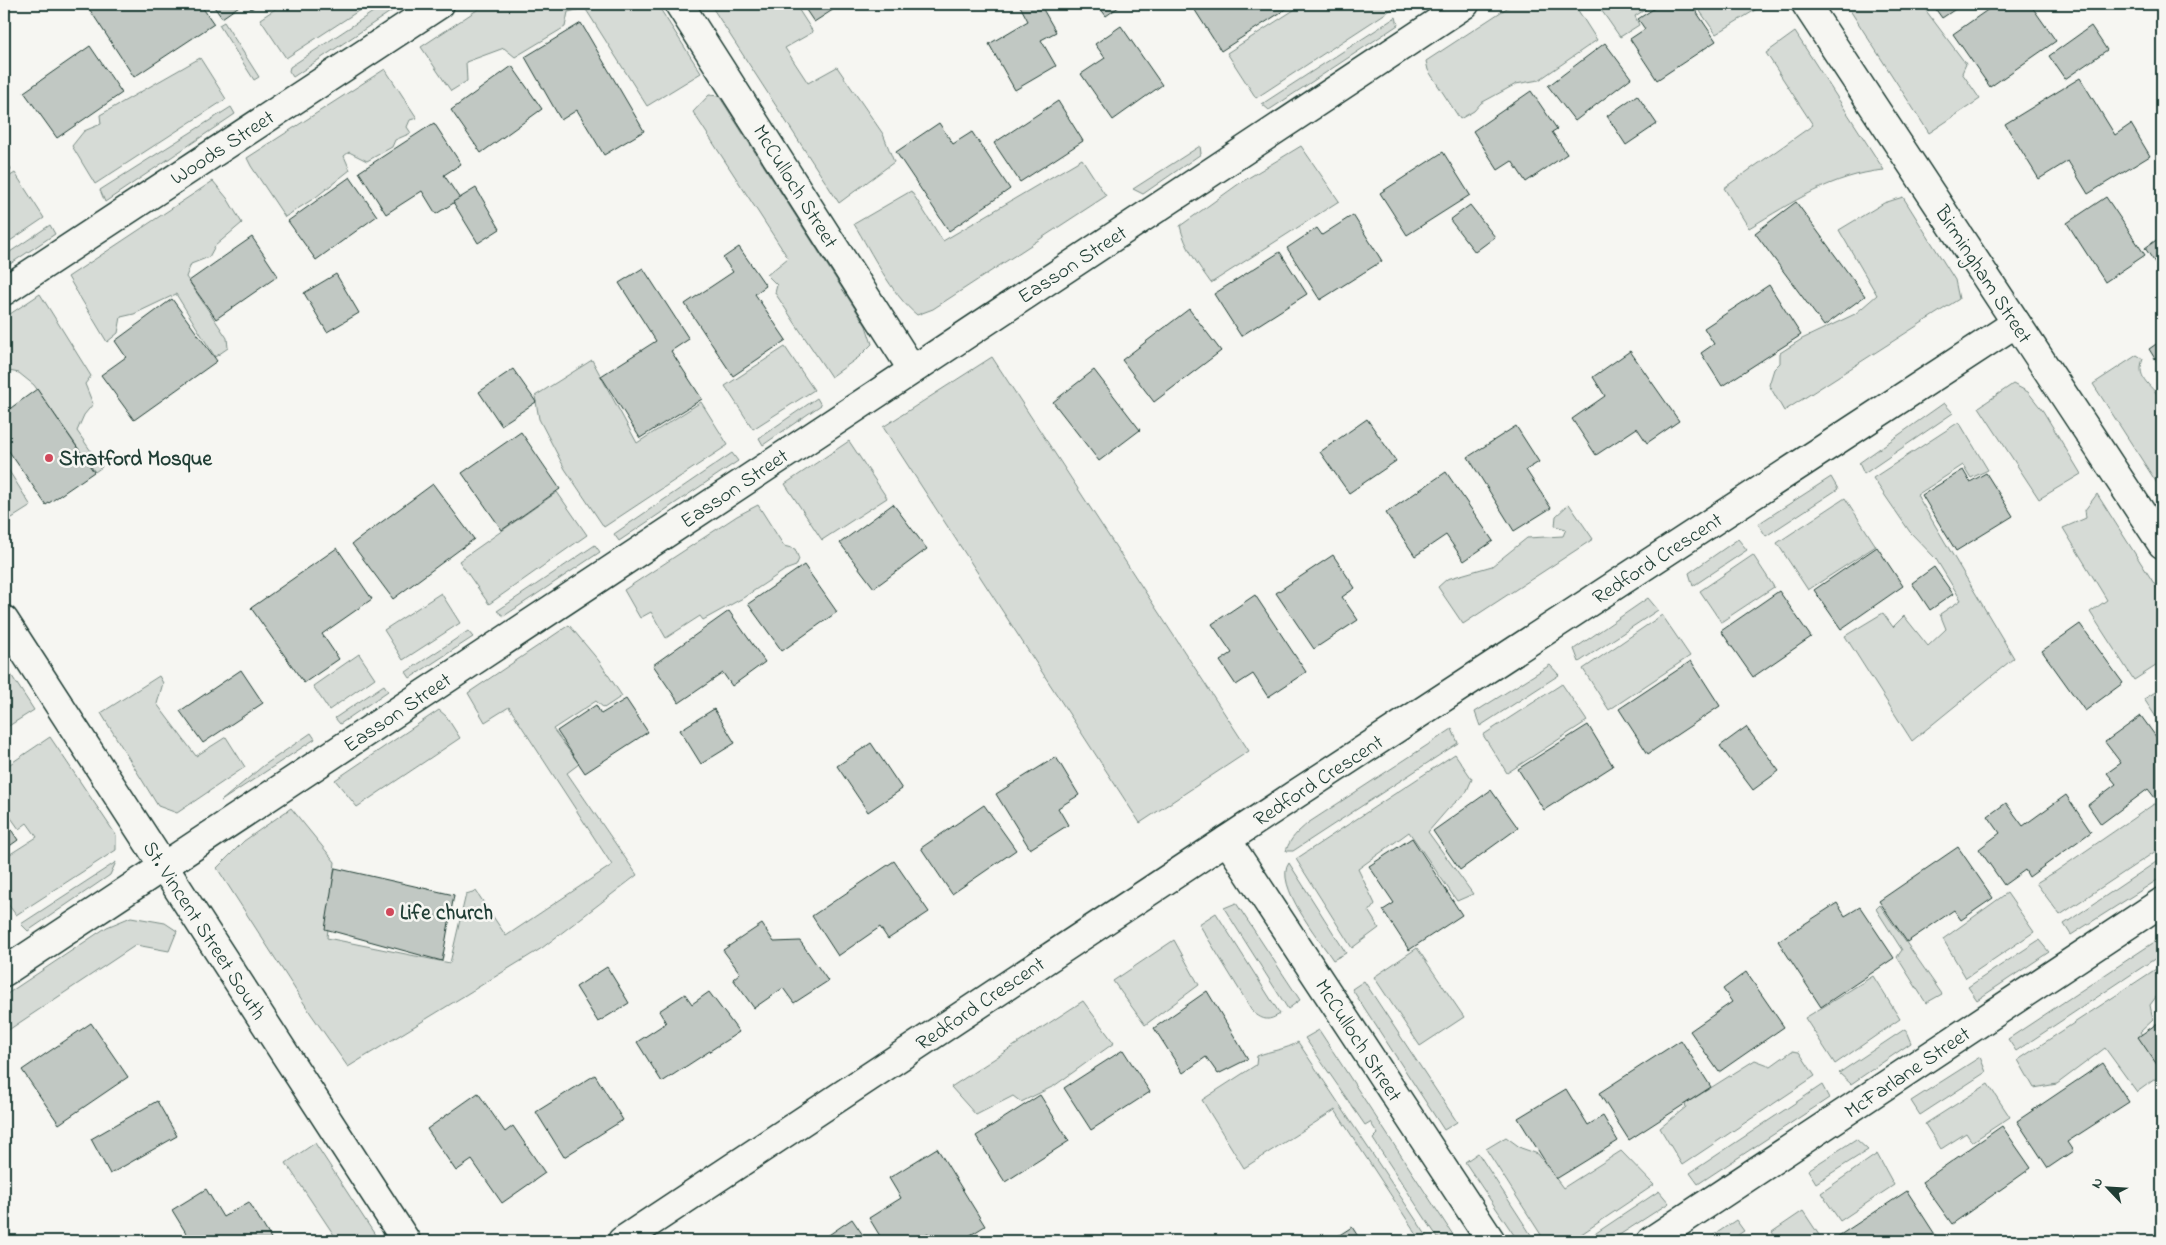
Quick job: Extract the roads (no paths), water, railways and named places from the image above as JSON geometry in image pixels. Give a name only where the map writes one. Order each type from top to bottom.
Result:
[{"type":"street","name":"Woods Street","points":[[4,291],[440,4]]},
{"type":"street","name":"McCulloch Street","points":[[679,4],[912,369]]},
{"type":"street","name":"Easson Street","points":[[4,972],[1465,4]]},
{"type":"street","name":"Birmingham Street","points":[[1806,4],[2162,544]]},
{"type":"street","name":"Redford Crescent","points":[[622,1241],[1227,840],[2016,323]]},
{"type":"street","name":"St. Vincent Street South","points":[[4,620],[406,1241]]},
{"type":"street","name":"McCulloch Street","points":[[1227,840],[1491,1241]]},
{"type":"street","name":"McFarlane Street","points":[[1651,1241],[2162,902]]},
{"type":"place","name":"Stratford Mosque","points":[[49,458]]},
{"type":"place","name":"Life church","points":[[390,912]]}]
